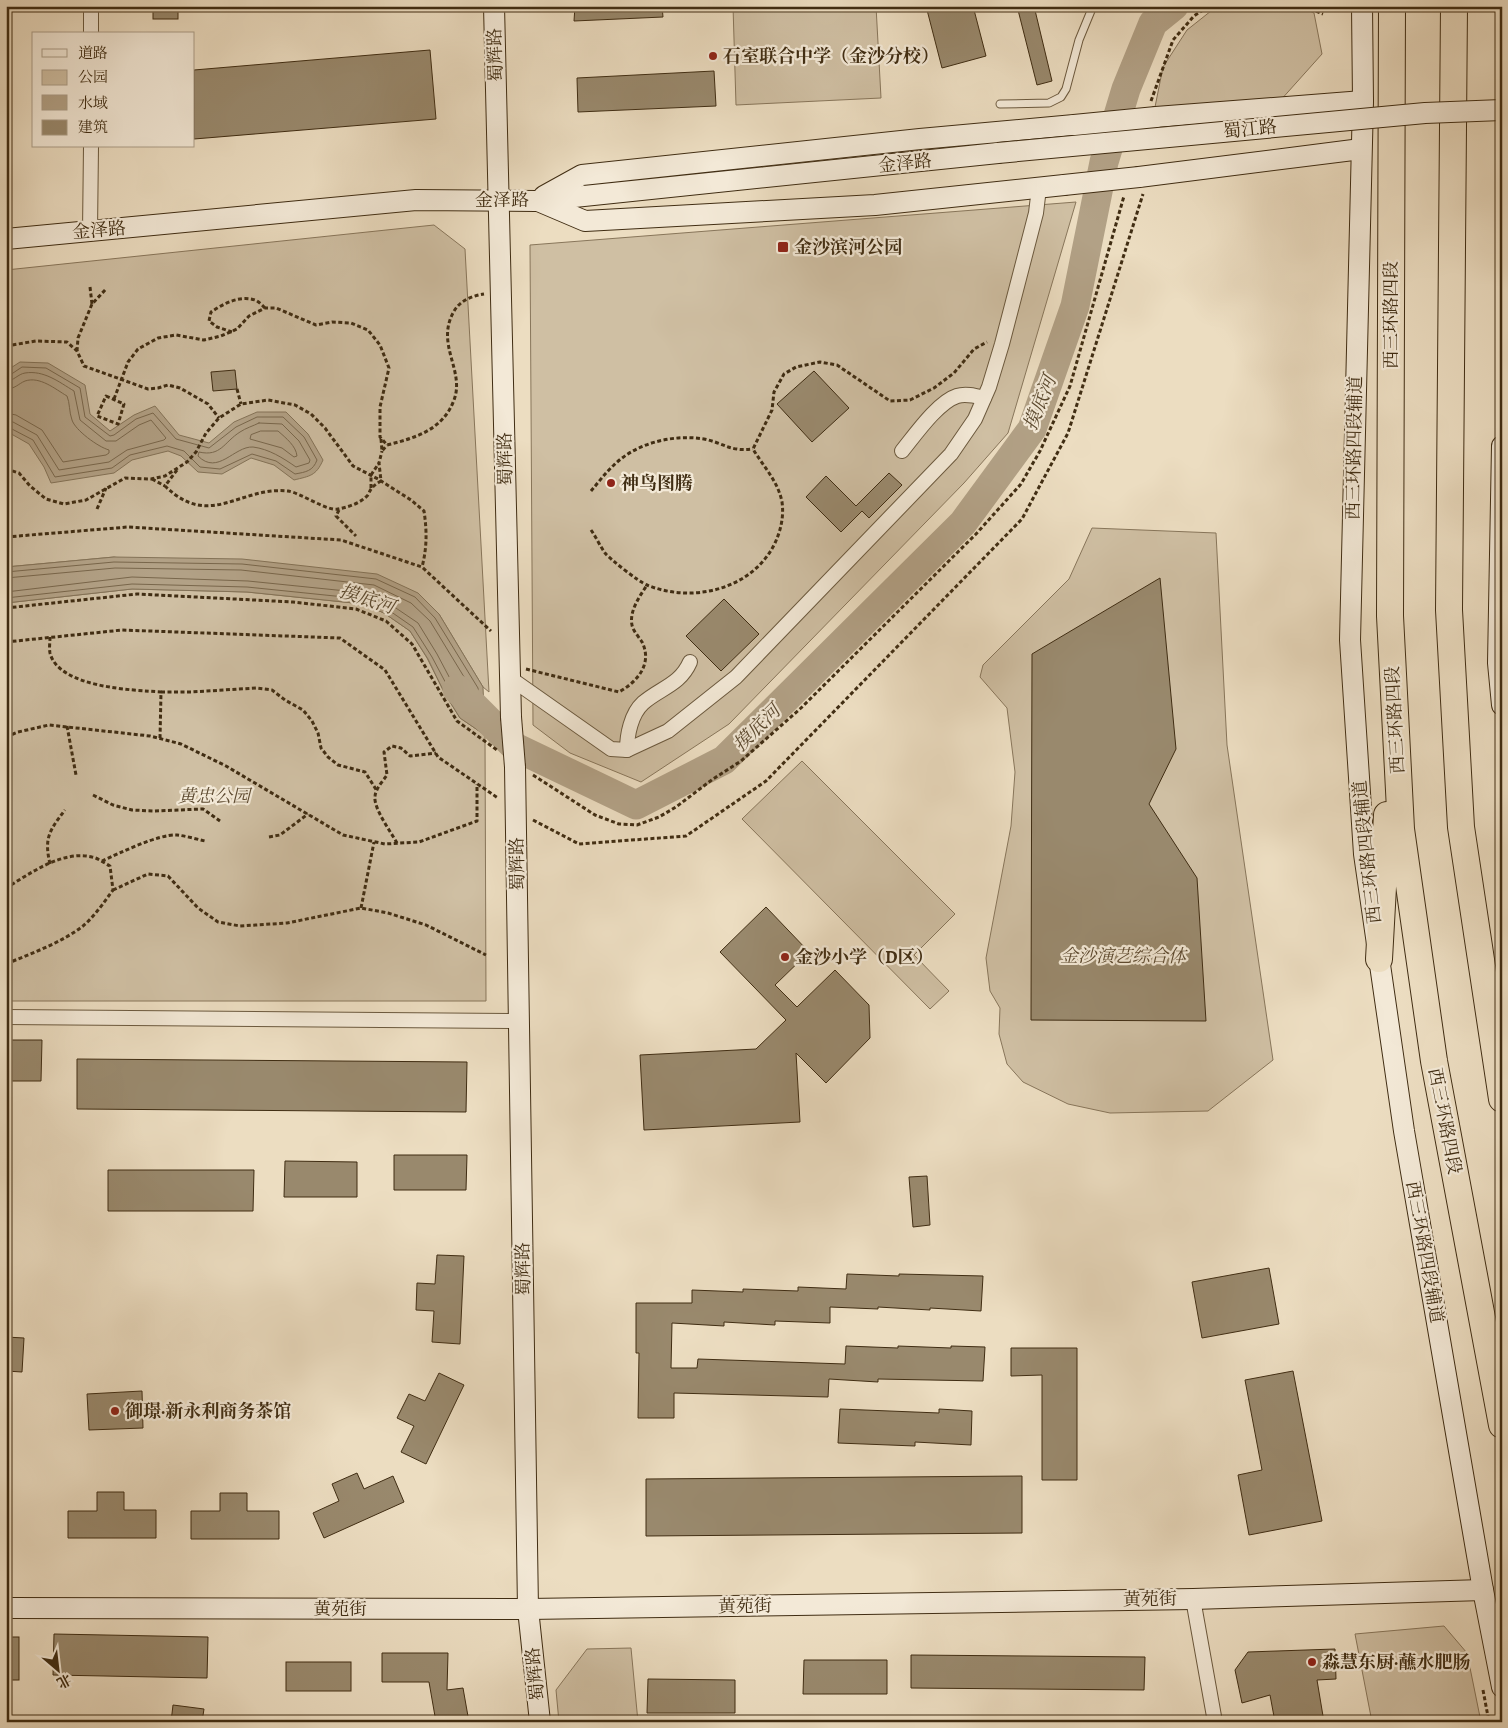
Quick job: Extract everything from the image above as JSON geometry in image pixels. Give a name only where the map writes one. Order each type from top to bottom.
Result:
[{"type":"highway","name":"西三环路四段","points":[[1392,6],[1390,616],[1401,829],[1434,1061],[1502,1425]]},
{"type":"highway","points":[[1454,6],[1449,610],[1461,827],[1502,1099]]},
{"type":"highway","points":[[1379,959],[1394,697]]},
{"type":"street","points":[[91,6],[91,32]]},
{"type":"street","name":"蜀辉路","points":[[494,6],[510,664],[516,812],[528,1609],[540,1722]]},
{"type":"street","name":"西三环路四段辅道","points":[[1362,6],[1363,101],[1350,640],[1364,854],[1404,1131],[1483,1590],[1502,1687]]},
{"type":"street","points":[[536,201],[582,175],[920,139],[1074,125],[1152,113],[1363,101]]},
{"type":"street","name":"蜀江路","points":[[998,153],[1398,115],[1502,110]]},
{"type":"street","points":[[90,231],[91,148]]},
{"type":"street","points":[[536,201],[585,221],[875,205],[1064,185],[1137,181],[1361,149]]},
{"type":"street","name":"金泽路","points":[[6,239],[416,200],[536,201],[998,153]]},
{"type":"street","points":[[510,664],[611,749],[627,750],[668,731],[736,677],[951,454],[975,419],[1002,344],[1036,213],[1039,188]]},
{"type":"street","points":[[902,451],[943,403],[958,396],[971,395],[984,398]]},
{"type":"street","points":[[1502,446],[1498,663],[1502,705]]},
{"type":"street","points":[[627,750],[628,735],[633,719],[642,704],[686,672],[690,662]]},
{"type":"street","points":[[6,1017],[519,1021]]},
{"type":"street","name":"黄苑街","points":[[6,1608],[528,1609],[1193,1599],[1483,1590]]},
{"type":"street","points":[[1193,1599],[1215,1722]]},
{"type":"lane","points":[[1000,104],[1049,102],[1061,97],[1066,89],[1079,40],[1093,6]]},
{"type":"path","points":[[1152,113],[1173,40],[1194,16],[1208,6]]},
{"type":"path","points":[[1304,6],[1323,14]]},
{"type":"path","points":[[6,608],[137,594],[292,602],[356,609],[386,621],[412,644],[457,721],[514,763],[595,815],[619,824],[637,825],[660,817],[742,761],[801,708],[976,534],[1021,484],[1040,451],[1070,386],[1137,181]]},
{"type":"path","points":[[6,642],[122,630],[340,638],[385,670],[438,757],[516,812],[579,844],[686,836],[766,781],[1022,519],[1068,433],[1137,181]]},
{"type":"path","points":[[90,287],[92,304]]},
{"type":"path","points":[[76,351],[78,338],[92,304],[106,289]]},
{"type":"path","points":[[382,450],[387,445],[413,439],[432,429],[446,414],[455,399],[456,376],[447,340],[448,322],[456,307],[472,296],[490,294]]},
{"type":"path","points":[[232,332],[217,327],[209,321],[211,312],[226,302],[241,299],[255,300],[265,308]]},
{"type":"path","points":[[114,399],[128,362],[138,349],[158,338],[176,335],[204,340],[221,336],[238,329],[249,316],[265,308],[276,308],[316,326],[332,322],[351,323],[368,330],[380,345],[389,368],[380,407],[382,450],[379,463],[381,481]]},
{"type":"path","points":[[6,346],[36,341],[67,342],[78,338]]},
{"type":"path","points":[[753,449],[772,410],[774,392],[784,374],[796,368],[820,362],[837,366],[890,401],[910,400],[934,388],[954,373],[974,349],[988,341],[1002,344]]},
{"type":"path","points":[[67,342],[76,351],[84,366],[148,389],[168,385],[180,388],[208,404],[219,418]]},
{"type":"path","points":[[237,389],[241,404]]},
{"type":"path","points":[[106,396],[114,399],[124,404],[118,424],[97,416],[106,396]]},
{"type":"path","points":[[6,469],[18,473],[46,499],[64,504],[86,500],[125,478],[151,479],[165,476],[188,462],[203,441],[206,433],[219,418],[241,404],[268,400],[295,405],[311,414],[325,428],[353,466],[411,500],[424,511],[426,551],[422,567]]},
{"type":"path","points":[[380,437],[387,445]]},
{"type":"path","points":[[590,492],[614,465],[636,449],[663,441],[685,437],[706,440],[740,451],[753,449]]},
{"type":"path","points":[[591,530],[606,554],[647,585],[683,595],[730,586],[751,574],[770,553],[780,531],[782,502],[774,479],[753,449]]},
{"type":"path","points":[[372,488],[371,475],[379,463]]},
{"type":"path","points":[[165,486],[180,466]]},
{"type":"path","points":[[151,479],[182,498],[204,507],[228,503],[270,491],[289,492],[334,510],[356,504],[367,496],[372,488],[381,481]]},
{"type":"path","points":[[98,509],[106,488]]},
{"type":"path","points":[[326,506],[356,536]]},
{"type":"path","points":[[336,516],[339,509]]},
{"type":"path","points":[[6,537],[128,527],[341,540],[422,567],[510,664],[549,676],[619,692],[636,681],[642,672],[646,660],[646,652],[632,625],[633,610],[647,585]]},
{"type":"path","points":[[50,637],[50,654],[60,669],[72,676],[99,686],[161,692],[256,688],[272,690],[285,700],[304,710],[312,721],[322,748],[328,758],[338,765],[365,772],[377,791]]},
{"type":"path","points":[[160,739],[161,692]]},
{"type":"path","points":[[6,737],[18,732],[49,725],[160,739],[181,744],[226,766],[343,835],[385,844],[419,842],[477,821],[477,783]]},
{"type":"path","points":[[67,726],[76,776]]},
{"type":"path","points":[[397,843],[378,809],[374,797],[387,775],[384,752],[392,746],[401,748],[410,756],[436,753]]},
{"type":"path","points":[[92,795],[114,805],[132,810],[204,809],[220,821]]},
{"type":"path","points":[[50,864],[46,848],[49,834],[65,810]]},
{"type":"path","points":[[269,838],[280,835],[308,814]]},
{"type":"path","points":[[101,861],[129,849],[176,835],[205,841]]},
{"type":"path","points":[[361,908],[374,842]]},
{"type":"path","points":[[6,888],[50,864],[74,856],[94,857],[110,866],[113,890]]},
{"type":"path","points":[[6,964],[48,946],[84,925],[113,890],[148,874],[168,876],[198,908],[218,922],[240,926],[287,923],[361,908],[388,913],[426,925],[486,955]]},
{"type":"green space","points":[[733,6],[876,6],[881,98],[736,105]]},
{"type":"green space","points":[[1300,6],[1314,13],[1322,54],[1279,102],[1155,107],[1163,67],[1187,30],[1216,7]]},
{"type":"green space","name":"金沙滨河公园","points":[[1076,202],[1008,433],[964,483],[729,724],[641,782],[570,753],[533,725],[530,245]]},
{"type":"green space","points":[[434,225],[465,249],[489,692],[483,687],[439,614],[114,557],[6,567],[6,270]]},
{"type":"green space","name":"金沙演艺综合体","points":[[1092,528],[1216,533],[1227,745],[1273,1060],[1208,1111],[1110,1113],[1068,1104],[1023,1082],[1007,1064],[999,1034],[1000,1008],[990,991],[986,958],[1011,826],[1015,772],[1007,708],[980,677],[983,665],[1069,579]]},
{"type":"green space","name":"黄忠公园","points":[[132,589],[247,592],[363,604],[384,613],[410,631],[460,718],[485,735],[486,1001],[6,1001],[6,603]]},
{"type":"green space","points":[[802,761],[955,914],[914,955],[949,991],[930,1009],[742,819]]},
{"type":"green space","points":[[1444,1626],[1467,1653],[1481,1722],[1372,1722],[1355,1634]]},
{"type":"green space","points":[[631,1648],[638,1722],[559,1722],[556,1690],[587,1649]]},
{"type":"water","points":[[20,362],[48,363],[85,385],[90,414],[110,431],[134,415],[155,406],[179,435],[209,443],[234,422],[257,412],[286,412],[308,434],[323,460],[315,472],[294,480],[274,465],[251,458],[222,474],[198,472],[181,456],[168,451],[132,460],[114,473],[51,483],[44,467],[29,444],[6,431],[6,371]]},
{"type":"water","points":[[114,557],[242,559],[377,574],[418,593],[439,614],[483,687],[485,735],[460,718],[445,694],[428,659],[410,631],[384,613],[363,604],[247,592],[132,589],[6,603],[6,567]]},
{"type":"building","points":[[153,6],[178,6],[178,19],[153,19]]},
{"type":"building","points":[[575,6],[662,6],[663,17],[574,21]]},
{"type":"building","points":[[926,6],[973,6],[986,56],[942,68]]},
{"type":"building","points":[[1017,6],[1034,6],[1052,81],[1037,85]]},
{"type":"building","points":[[430,50],[436,119],[195,139],[195,70]]},
{"type":"building","points":[[714,71],[716,106],[578,112],[577,78]]},
{"type":"building","points":[[235,370],[237,389],[213,391],[211,372]]},
{"type":"building","points":[[814,371],[849,408],[812,442],[777,404]]},
{"type":"building","points":[[889,473],[902,485],[869,518],[862,511],[841,532],[806,497],[826,476],[856,506]]},
{"type":"building","points":[[1160,578],[1176,749],[1149,804],[1197,878],[1206,1021],[1031,1020],[1032,654]]},
{"type":"building","points":[[724,599],[759,634],[721,671],[686,636]]},
{"type":"building","points":[[766,907],[809,952],[775,985],[797,1007],[835,970],[869,1005],[870,1038],[826,1083],[796,1053],[800,1122],[644,1130],[640,1055],[756,1049],[786,1020],[720,952]]},
{"type":"building","points":[[6,1040],[42,1040],[41,1081],[6,1081]]},
{"type":"building","points":[[77,1059],[467,1062],[466,1112],[77,1109]]},
{"type":"building","points":[[394,1155],[467,1155],[466,1190],[394,1190]]},
{"type":"building","points":[[285,1161],[357,1162],[357,1197],[284,1197]]},
{"type":"building","points":[[108,1170],[254,1170],[253,1211],[108,1211]]},
{"type":"building","points":[[927,1176],[930,1225],[913,1227],[909,1177]]},
{"type":"building","points":[[437,1255],[464,1256],[460,1344],[432,1342],[434,1311],[416,1310],[417,1283],[435,1284]]},
{"type":"building","points":[[1269,1268],[1279,1324],[1202,1338],[1192,1282]]},
{"type":"building","points":[[847,1274],[983,1276],[981,1311],[930,1308],[930,1310],[830,1307],[830,1323],[775,1321],[775,1325],[724,1322],[724,1326],[672,1323],[671,1368],[697,1368],[698,1359],[845,1364],[846,1346],[898,1348],[898,1346],[985,1347],[983,1381],[878,1379],[878,1382],[829,1379],[828,1397],[674,1393],[674,1418],[638,1418],[639,1353],[636,1353],[636,1303],[692,1303],[692,1290],[743,1292],[743,1289],[798,1291],[798,1287],[846,1289]]},
{"type":"building","points":[[6,1337],[24,1338],[22,1372],[6,1371]]},
{"type":"building","points":[[1011,1348],[1077,1348],[1077,1480],[1042,1480],[1042,1375],[1011,1376]]},
{"type":"building","points":[[1293,1371],[1322,1521],[1249,1535],[1238,1475],[1262,1470],[1245,1380]]},
{"type":"building","points":[[439,1373],[464,1385],[426,1464],[401,1452],[414,1426],[397,1418],[409,1394],[425,1401]]},
{"type":"building","name":"御璟·新永利商务茶馆","points":[[142,1391],[143,1428],[89,1430],[87,1394]]},
{"type":"building","points":[[840,1409],[939,1413],[939,1409],[972,1411],[971,1445],[915,1442],[915,1446],[838,1443]]},
{"type":"building","points":[[357,1473],[364,1489],[393,1476],[404,1502],[324,1538],[313,1513],[339,1501],[332,1484]]},
{"type":"building","points":[[1022,1476],[1022,1533],[646,1536],[646,1479]]},
{"type":"building","points":[[97,1492],[124,1492],[124,1510],[156,1510],[156,1538],[68,1538],[68,1511],[97,1511]]},
{"type":"building","points":[[220,1493],[247,1493],[247,1511],[279,1511],[279,1539],[191,1539],[191,1511],[220,1511]]},
{"type":"building","points":[[54,1634],[208,1637],[207,1678],[53,1675]]},
{"type":"building","points":[[6,1637],[19,1637],[19,1680],[6,1680]]},
{"type":"building","points":[[1335,1649],[1336,1679],[1317,1680],[1324,1722],[1275,1722],[1270,1695],[1242,1703],[1235,1670],[1248,1652]]},
{"type":"building","points":[[382,1653],[448,1653],[447,1690],[463,1688],[469,1722],[436,1722],[429,1682],[382,1682]]},
{"type":"building","points":[[911,1655],[1145,1657],[1144,1690],[911,1688]]},
{"type":"building","points":[[804,1660],[887,1660],[887,1694],[803,1694]]},
{"type":"building","points":[[286,1662],[351,1662],[351,1691],[286,1691]]},
{"type":"building","points":[[648,1679],[735,1680],[735,1713],[647,1713]]},
{"type":"building","points":[[173,1705],[204,1709],[202,1722],[171,1722]]},
{"type":"waterway","name":"摸底河","points":[[457,689],[515,747],[636,805],[724,760],[963,523],[1032,429],[1075,306],[1104,162],[1126,89],[1153,23],[1174,6]]},
{"type":"place","name":"石室联合中学（金沙分校）","points":[[713,56]]},
{"type":"place","name":"金沙滨河公园","points":[[783,247]]},
{"type":"place","name":"神鸟图腾","points":[[611,483]]},
{"type":"place","name":"金沙小学（D区）","points":[[785,957]]},
{"type":"place","name":"御璟·新永利商务茶馆","points":[[115,1411]]},
{"type":"place","name":"淼慧东厨·蘸水肥肠","points":[[1312,1662]]}]
